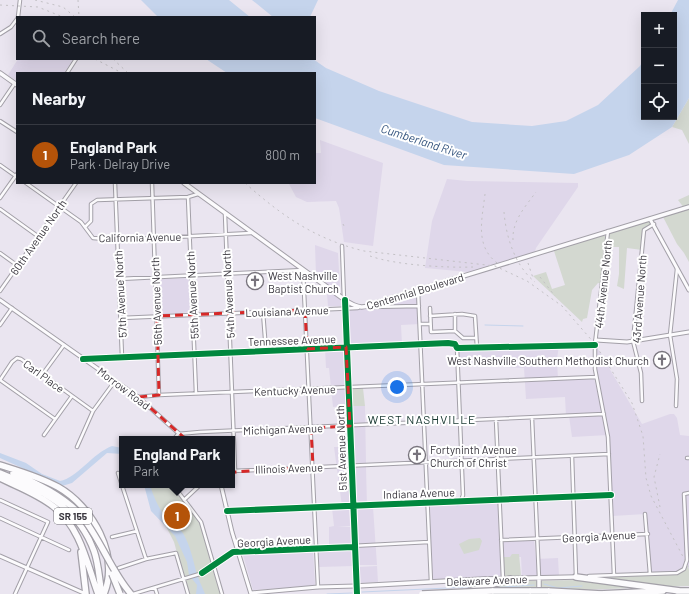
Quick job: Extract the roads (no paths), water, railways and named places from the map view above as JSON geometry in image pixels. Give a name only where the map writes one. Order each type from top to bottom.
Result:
[{"type":"highway","name":"SR 155","points":[[0,466],[23,472],[50,483],[67,493],[91,518],[102,537],[107,553],[108,572],[103,594]]},
{"type":"highway","points":[[0,466],[46,488],[69,504],[80,514],[92,529],[115,572],[132,594]]},
{"type":"highway","name":"SR 155","points":[[0,473],[43,492],[64,506],[77,520],[88,536],[94,552],[103,594]]},
{"type":"highway","points":[[0,478],[55,507],[69,523],[76,534],[92,574],[98,594]]},
{"type":"highway","points":[[80,514],[98,543],[116,581],[120,594]]},
{"type":"highway","points":[[76,534],[86,582],[86,594]]},
{"type":"highway","points":[[576,577],[680,591]]},
{"type":"highway","points":[[458,594],[510,578]]},
{"type":"highway","points":[[598,594],[689,590]]},
{"type":"highway","points":[[422,594],[492,591],[548,591],[602,594]]},
{"type":"main road","points":[[0,73],[16,84]]},
{"type":"main road","name":"Centennial Boulevard","points":[[185,184],[344,300],[358,308],[370,307],[378,302],[689,207]]},
{"type":"main road","name":"51st Avenue North","points":[[344,300],[357,594]]},
{"type":"main road","name":"Delaware Avenue","points":[[356,586],[510,578],[576,577]]},
{"type":"main road","points":[[539,578],[539,594]]},
{"type":"street","points":[[17,16],[20,0]]},
{"type":"street","points":[[0,34],[11,27],[16,20]]},
{"type":"street","points":[[68,72],[75,60]]},
{"type":"street","points":[[0,105],[16,84]]},
{"type":"street","points":[[0,121],[16,131]]},
{"type":"street","points":[[0,165],[16,175],[0,198]]},
{"type":"street","name":"California Avenue","points":[[27,184],[79,220],[93,238],[117,240],[251,233]]},
{"type":"street","name":"60th Avenue North","points":[[0,291],[75,184]]},
{"type":"street","name":"57th Avenue North","points":[[115,184],[122,357]]},
{"type":"street","name":"56th Avenue North","points":[[152,184],[160,395]]},
{"type":"street","points":[[85,227],[91,221],[91,206],[93,202],[97,200],[188,196],[198,194]]},
{"type":"street","name":"55th Avenue North","points":[[188,196],[196,393]]},
{"type":"street","points":[[0,209],[39,236]]},
{"type":"street","name":"54th Avenue North","points":[[225,214],[235,436]]},
{"type":"street","points":[[650,219],[689,290]]},
{"type":"street","name":"43rd Avenue North","points":[[642,401],[641,373],[633,341],[644,230],[654,224]]},
{"type":"street","name":"44th Avenue North","points":[[608,231],[595,345],[596,377],[608,437],[612,495],[614,575]]},
{"type":"street","name":"51st Avenue North","points":[[342,246],[344,300]]},
{"type":"street","points":[[0,254],[18,266]]},
{"type":"street","points":[[676,406],[677,379],[670,335],[677,269]]},
{"type":"street","points":[[119,279],[303,270],[318,587]]},
{"type":"street","points":[[418,290],[431,582]]},
{"type":"street","name":"Morrow Road","points":[[0,300],[138,397],[181,436]]},
{"type":"street","points":[[370,307],[419,306]]},
{"type":"street","points":[[0,325],[12,308]]},
{"type":"street","name":"Louisiana Avenue","points":[[121,318],[358,308]]},
{"type":"street","points":[[430,308],[431,332],[455,331],[463,338],[476,338]]},
{"type":"street","points":[[263,312],[266,351]]},
{"type":"street","points":[[430,316],[455,314],[475,316],[477,348]]},
{"type":"street","points":[[455,314],[455,331]]},
{"type":"street","points":[[420,324],[430,324]]},
{"type":"street","points":[[596,340],[621,342],[633,341],[689,332]]},
{"type":"street","name":"Tennessee Avenue","points":[[84,358],[448,343],[455,344],[457,348],[595,345]]},
{"type":"street","points":[[42,375],[64,345]]},
{"type":"street","points":[[457,348],[461,501]]},
{"type":"street","name":"Carl Place","points":[[0,380],[12,362],[17,358],[24,361],[93,411]]},
{"type":"street","name":"Kentucky Avenue","points":[[138,397],[196,393],[459,384],[596,377]]},
{"type":"street","points":[[0,380],[55,419]]},
{"type":"street","points":[[77,447],[93,411],[115,381]]},
{"type":"street","points":[[44,435],[72,396]]},
{"type":"street","name":"Michigan Avenue","points":[[178,434],[604,414]]},
{"type":"street","points":[[532,418],[539,578]]},
{"type":"street","points":[[496,420],[502,579]]},
{"type":"street","name":"Illinois Avenue","points":[[235,471],[609,454]]},
{"type":"street","points":[[572,456],[576,577]]},
{"type":"street","points":[[123,488],[146,559]]},
{"type":"street","points":[[175,488],[201,522],[222,594]]},
{"type":"street","points":[[184,500],[197,488]]},
{"type":"street","points":[[222,488],[238,552],[251,594]]},
{"type":"street","name":"Delaware Avenue","points":[[576,577],[677,573],[684,568],[687,559],[684,494],[689,493]]},
{"type":"street","name":"Indiana Avenue","points":[[227,511],[612,495]]},
{"type":"street","points":[[0,500],[48,522],[15,594]]},
{"type":"street","points":[[645,514],[648,534],[650,574]]},
{"type":"street","points":[[0,518],[69,550]]},
{"type":"street","points":[[112,537],[137,531]]},
{"type":"street","name":"Georgia Avenue","points":[[501,540],[613,534],[648,534]]},
{"type":"street","name":"Georgia Avenue","points":[[132,594],[202,573],[229,554],[238,552],[429,542]]},
{"type":"street","points":[[119,568],[146,559],[176,553],[185,578],[188,594]]},
{"type":"street","points":[[0,556],[79,593],[86,594]]},
{"type":"street","name":"Delaware Avenue","points":[[251,594],[318,587],[356,586]]},
{"type":"street","points":[[155,588],[157,594]]},
{"type":"water","points":[[141,0],[229,0],[249,16],[157,16]]},
{"type":"water","points":[[252,0],[318,0],[310,16],[272,16]]},
{"type":"water","points":[[678,0],[689,0],[689,98],[677,118],[677,12],[672,12]]},
{"type":"water","name":"Cumberland River","points":[[208,60],[314,60],[326,68],[379,91],[472,122],[532,126],[566,121],[598,105],[641,64],[641,120],[676,120],[672,127],[629,155],[574,174],[444,165],[316,118],[316,72],[226,72]]},
{"type":"water","points":[[112,446],[119,447],[119,454],[107,453],[72,483],[62,486],[0,458],[0,453],[26,463],[42,474],[60,481],[73,475],[105,449]]},
{"type":"water","points":[[145,488],[151,488],[164,516],[184,535],[190,548],[198,577],[205,594],[196,594],[197,585],[189,575],[187,562],[175,536],[151,511]]},
{"type":"waterway","points":[[485,325],[523,326]]},
{"type":"waterway","points":[[352,350],[395,348]]},
{"type":"waterway","points":[[457,506],[463,503]]},
{"type":"waterway","points":[[544,584],[558,588],[582,586]]},
{"type":"waterway","points":[[490,588],[534,585]]},
{"type":"waterway","points":[[362,592],[469,587]]},
{"type":"waterway","points":[[327,594],[352,593]]},
{"type":"railway","points":[[35,0],[63,7],[74,16]]},
{"type":"railway","points":[[78,0],[79,16]]},
{"type":"railway","points":[[0,5],[38,7],[60,16]]},
{"type":"railway","points":[[97,60],[120,72]]},
{"type":"railway","points":[[114,60],[127,72]]},
{"type":"railway","points":[[246,184],[286,216],[330,240],[364,251],[495,266],[527,281],[562,306],[595,344],[632,403],[643,436],[646,478],[651,496],[689,568]]},
{"type":"railway","points":[[513,240],[513,233],[517,220],[536,192]]},
{"type":"railway","points":[[485,194],[482,223],[483,242],[486,250],[500,265]]},
{"type":"railway","points":[[504,212],[509,241],[522,268],[535,282]]},
{"type":"railway","points":[[343,224],[345,228]]},
{"type":"railway","points":[[370,256],[393,262],[421,265],[473,267]]},
{"type":"railway","points":[[528,263],[533,278]]},
{"type":"railway","points":[[540,277],[555,296]]},
{"type":"railway","points":[[660,454],[654,477],[660,507]]},
{"type":"place","name":"West Nashville Baptist Church","points":[[255,281]]},
{"type":"place","name":"West Nashville Southern Methodist Church","points":[[662,360]]},
{"type":"place","name":"Fortyninth Avenue Church of Christ","points":[[417,455]]},
{"type":"place","name":"England Park","points":[[177,516]]},
{"type":"district","name":"WEST NASHVILLE","points":[[422,419]]}]
